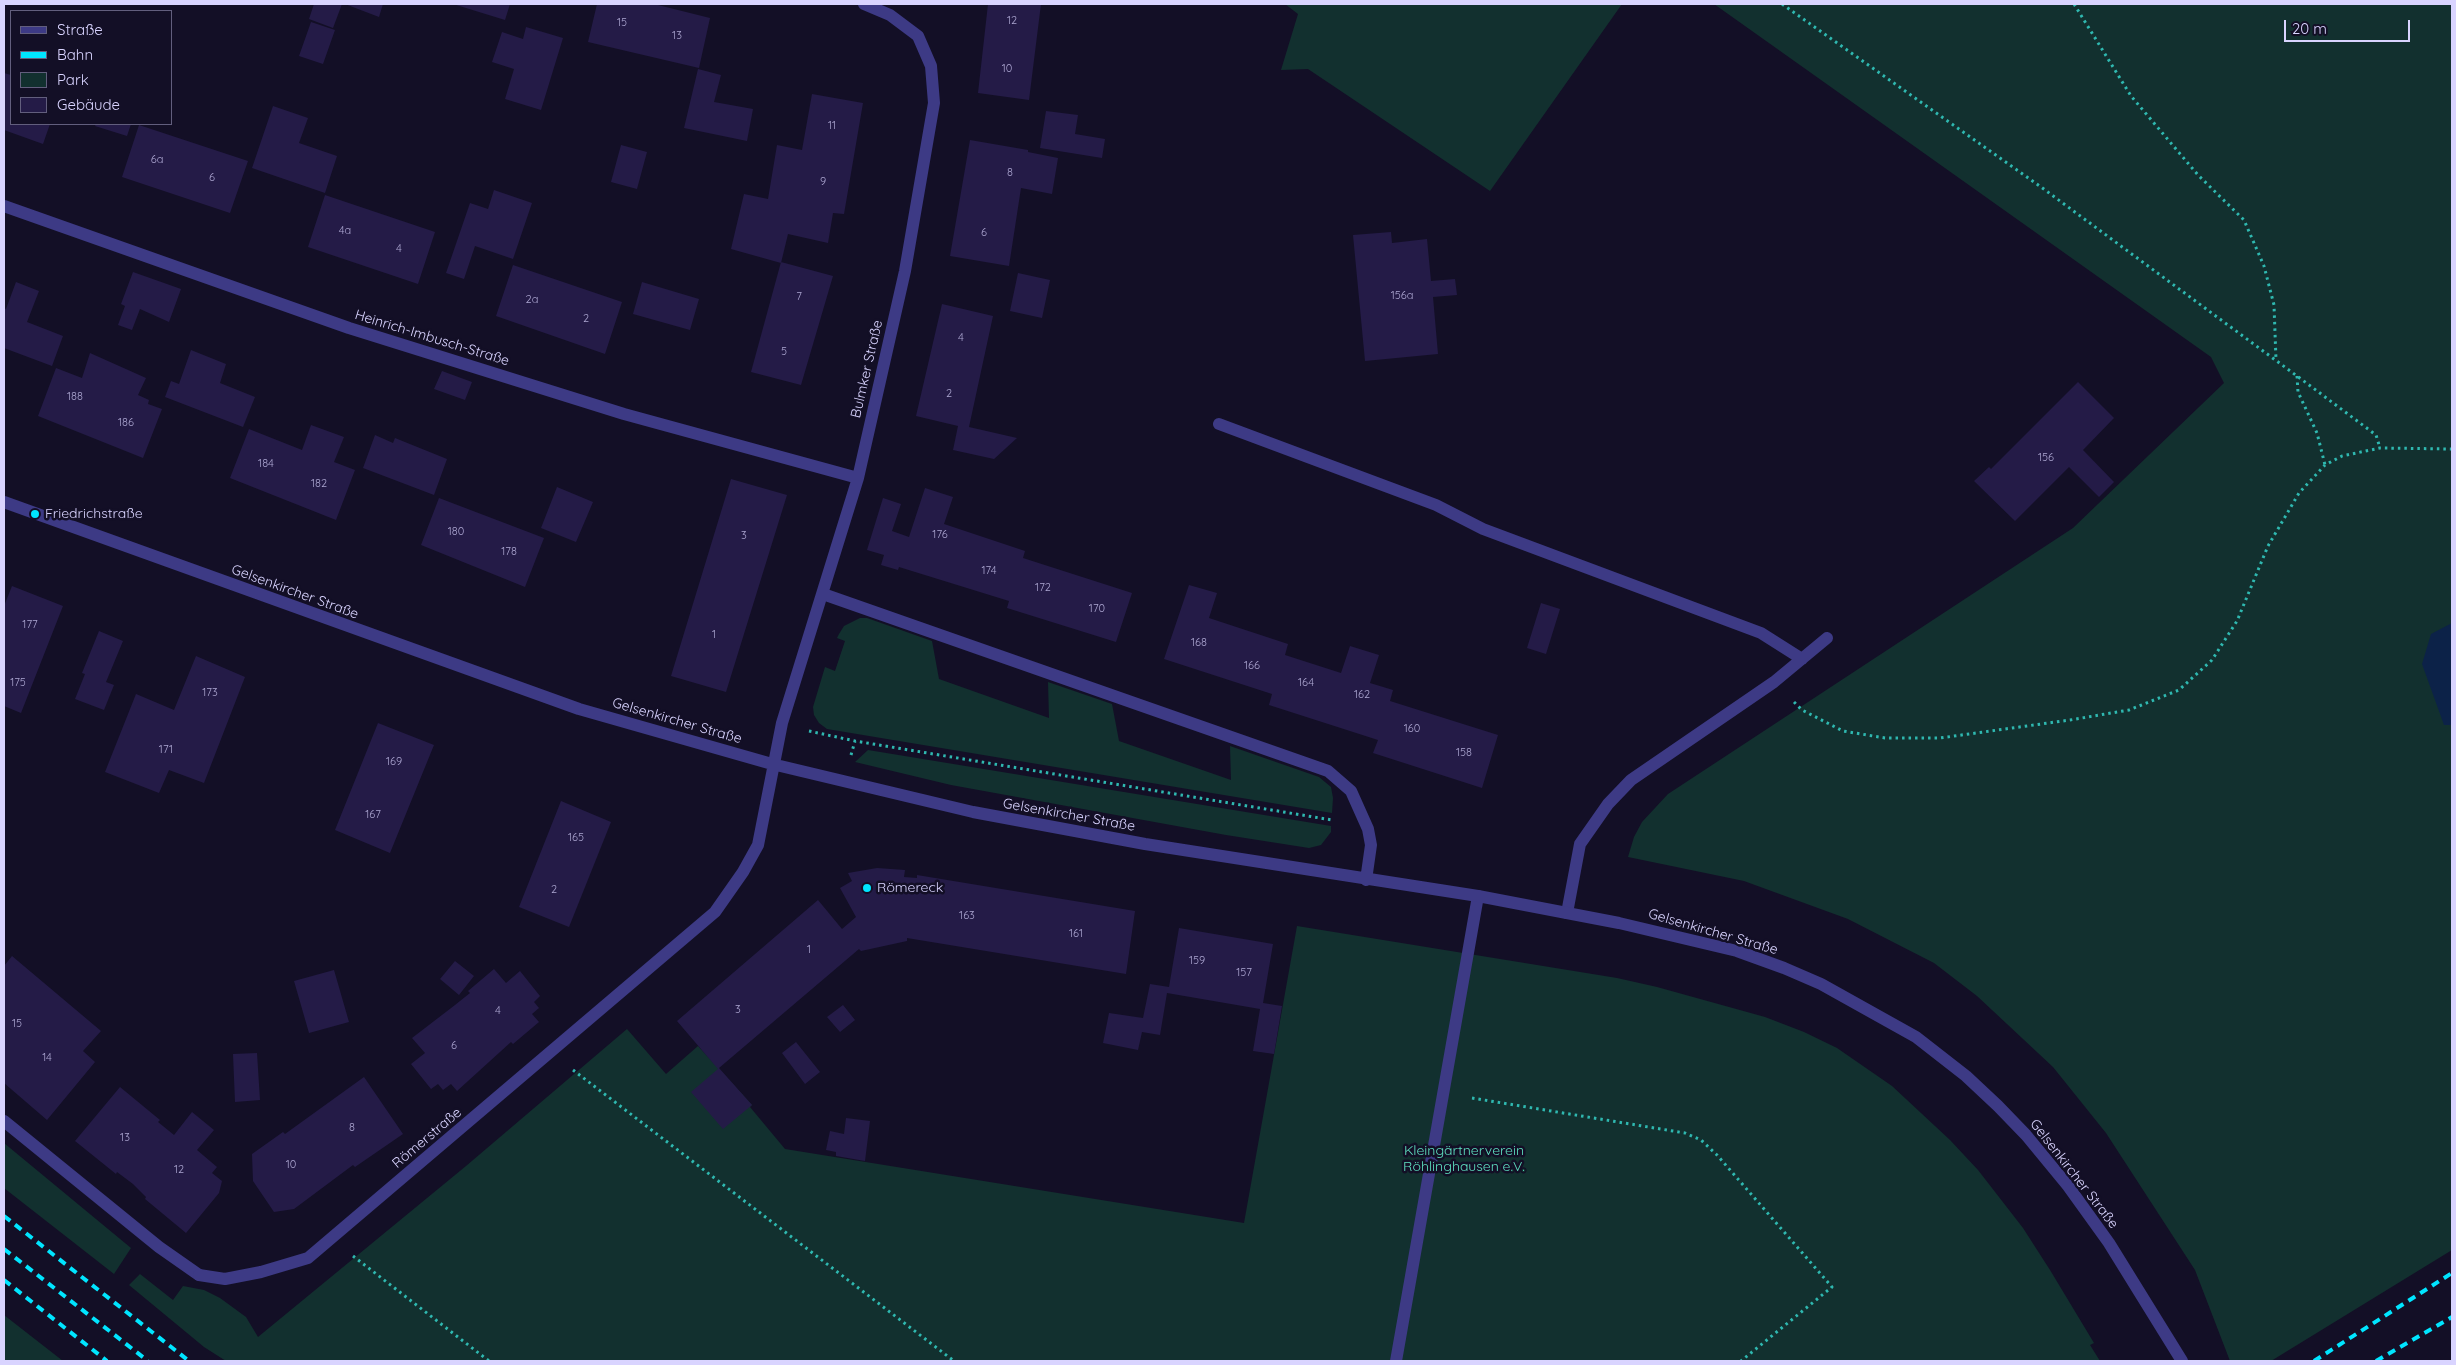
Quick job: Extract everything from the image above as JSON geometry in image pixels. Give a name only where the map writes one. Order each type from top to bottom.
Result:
[{"type":"street","name":"Bulmker Straße","points":[[772,764],[782,723],[858,478],[905,271],[934,103],[931,66],[918,36],[890,15],[864,4]]},
{"type":"street","name":"Heinrich-Imbusch-Straße","points":[[4,206],[349,328],[624,414],[858,478]]},
{"type":"street","points":[[1219,424],[1436,505],[1483,529],[1761,634],[1802,659]]},
{"type":"street","name":"Gelsenkircher Straße","points":[[4,502],[579,709],[772,764],[973,812],[1145,844],[1478,896],[1567,913],[1689,939],[1737,952],[1784,968],[1821,984],[1916,1038],[1966,1076],[2032,1143],[2068,1186],[2109,1243],[2182,1361]]},
{"type":"street","points":[[823,594],[1328,771],[1351,791],[1368,829],[1371,845],[1366,880]]},
{"type":"street","points":[[1567,913],[1580,844],[1608,804],[1631,780],[1774,682],[1827,638]]},
{"type":"street","name":"Römerstraße","points":[[4,1121],[159,1247],[199,1275],[225,1279],[261,1272],[308,1258],[553,1052],[715,912],[744,872],[758,845],[766,813],[772,764]]},
{"type":"street","points":[[1396,1361],[1478,896]]},
{"type":"path","points":[[1782,4],[2041,187],[2297,376],[2376,436],[2380,448]]},
{"type":"path","points":[[2074,4],[2132,96],[2198,175],[2244,220],[2264,266],[2274,306],[2276,361]]},
{"type":"path","points":[[2297,376],[2298,392],[2317,433],[2325,465]]},
{"type":"path","points":[[1774,682],[1802,710],[1843,731],[1885,738],[1940,738],[2129,710],[2178,690],[2212,660],[2236,621],[2268,546],[2290,508],[2299,493],[2325,465],[2342,456],[2380,448],[2452,449]]},
{"type":"path","points":[[782,723],[824,735],[1330,820],[1368,829]]},
{"type":"path","points":[[553,1052],[582,1078],[954,1361]]},
{"type":"path","points":[[1444,1094],[1685,1133],[1701,1140],[1717,1155],[1832,1287],[1741,1361]]},
{"type":"path","points":[[333,1237],[363,1265],[489,1361]]},
{"type":"green space","points":[[1285,4],[1622,4],[1490,191],[1308,69],[1281,70],[1298,14]]},
{"type":"green space","points":[[1714,4],[2452,4],[2452,1250],[2271,1361],[2230,1361],[2195,1270],[2106,1133],[2053,1067],[1977,996],[1934,963],[1848,919],[1744,881],[1628,857],[1634,837],[1642,822],[1668,794],[2073,528],[2224,383],[2211,357]]},
{"type":"green space","points":[[860,618],[867,618],[932,641],[939,679],[1049,718],[1048,682],[1112,704],[1119,741],[1231,780],[1230,746],[1319,777],[1331,787],[1333,798],[1332,813],[827,729],[819,723],[814,715],[813,707],[825,667],[835,671],[845,641],[837,638],[839,634],[844,626]]},
{"type":"green space","points":[[868,750],[1331,826],[1331,832],[1321,845],[1309,848],[1226,835],[951,785],[855,762]]},
{"type":"green space","name":"Kleingärtnerverein Röhlinghausen e.V.","points":[[1297,926],[1617,978],[1657,987],[1765,1017],[1804,1032],[1837,1048],[1892,1086],[1950,1140],[1978,1170],[2023,1228],[2050,1270],[2094,1343],[2090,1345],[2100,1361],[226,1361],[204,1347],[129,1285],[140,1274],[173,1300],[183,1286],[204,1290],[220,1298],[246,1317],[258,1337],[466,1166],[627,1029],[666,1074],[698,1046],[752,1105],[750,1107],[785,1149],[1244,1223]]},
{"type":"green space","points":[[4,1143],[131,1248],[114,1274],[4,1188]]},
{"type":"green space","points":[[4,1315],[63,1361],[4,1361]]},
{"type":"water","points":[[2452,623],[2452,725],[2444,725],[2422,664],[2431,634]]},
{"type":"building","points":[[314,4],[342,4],[333,28],[309,19]]},
{"type":"building","points":[[345,4],[383,4],[379,17]]},
{"type":"building","points":[[453,4],[510,4],[505,20]]},
{"type":"building","points":[[597,4],[654,4],[710,18],[699,68],[588,42]]},
{"type":"building","points":[[988,4],[1041,4],[1029,100],[978,93]]},
{"type":"building","points":[[311,22],[335,30],[323,64],[299,56]]},
{"type":"building","points":[[526,27],[563,38],[541,110],[505,99],[514,69],[492,62],[502,32],[523,39]]},
{"type":"building","points":[[698,69],[721,75],[714,102],[753,109],[747,141],[684,128]]},
{"type":"building","points":[[4,73],[10,75],[10,125],[50,125],[43,144],[4,130]]},
{"type":"building","points":[[812,94],[863,103],[844,214],[833,213],[828,243],[788,234],[781,263],[731,249],[744,194],[768,199],[777,145],[802,150]]},
{"type":"building","points":[[273,106],[308,118],[299,143],[337,156],[325,193],[252,168]]},
{"type":"building","points":[[1046,111],[1078,115],[1075,134],[1105,139],[1102,158],[1040,148]]},
{"type":"building","points":[[96,125],[131,125],[127,136]]},
{"type":"building","points":[[139,125],[248,161],[230,213],[122,177]]},
{"type":"building","points":[[970,140],[1028,150],[1028,152],[1058,158],[1052,194],[1021,188],[1009,266],[950,256]]},
{"type":"building","points":[[621,145],[647,152],[637,189],[611,182]]},
{"type":"building","points":[[494,190],[532,203],[513,259],[475,246],[464,279],[446,273],[470,203],[488,209]]},
{"type":"building","points":[[325,195],[435,232],[418,284],[308,247]]},
{"type":"building","points":[[1391,232],[1392,243],[1427,239],[1431,281],[1455,279],[1457,295],[1433,297],[1438,354],[1365,361],[1353,235]]},
{"type":"building","points":[[781,262],[833,276],[801,385],[751,372]]},
{"type":"building","points":[[513,265],[622,302],[605,354],[496,316]]},
{"type":"building","points":[[133,272],[181,289],[169,322],[140,309],[132,330],[118,325],[125,306],[121,304]]},
{"type":"building","points":[[1018,273],[1050,280],[1042,318],[1010,311]]},
{"type":"building","points":[[16,282],[39,291],[27,322],[63,336],[52,366],[4,348],[4,308],[6,309]]},
{"type":"building","points":[[642,282],[699,299],[690,330],[633,314]]},
{"type":"building","points":[[942,304],[993,316],[969,427],[1017,438],[994,459],[953,450],[958,426],[916,416]]},
{"type":"building","points":[[191,350],[226,364],[220,383],[255,397],[243,427],[165,397],[171,381],[179,384]]},
{"type":"building","points":[[90,353],[146,378],[138,395],[149,400],[148,404],[162,409],[143,458],[38,416],[56,368],[82,378]]},
{"type":"building","points":[[442,371],[472,382],[465,400],[434,389]]},
{"type":"building","points":[[2078,382],[2114,418],[2083,450],[2114,482],[2099,497],[2069,467],[2015,521],[1974,481],[1989,467],[1991,469]]},
{"type":"building","points":[[311,425],[344,437],[334,462],[355,470],[336,520],[230,478],[249,429],[302,450]]},
{"type":"building","points":[[375,435],[393,443],[395,438],[447,459],[434,495],[363,468]]},
{"type":"building","points":[[731,479],[787,495],[726,692],[671,676]]},
{"type":"building","points":[[557,487],[593,502],[576,542],[541,528]]},
{"type":"building","points":[[925,488],[953,497],[944,524],[1025,551],[1023,558],[1132,593],[1116,642],[1007,608],[1009,601],[899,567],[898,570],[881,565],[884,555],[867,550],[883,498],[901,504],[892,531],[909,537]]},
{"type":"building","points":[[439,498],[544,538],[525,587],[421,545]]},
{"type":"building","points":[[1189,585],[1217,593],[1209,618],[1288,644],[1285,655],[1341,673],[1350,646],[1379,655],[1370,683],[1393,690],[1390,701],[1498,735],[1482,788],[1373,753],[1378,740],[1269,705],[1272,694],[1164,659]]},
{"type":"building","points":[[12,586],[63,606],[21,713],[4,706],[4,606]]},
{"type":"building","points":[[1541,603],[1560,609],[1546,654],[1527,648]]},
{"type":"building","points":[[99,631],[123,641],[106,682],[114,685],[104,710],[75,699],[85,674],[82,673]]},
{"type":"building","points":[[196,656],[245,677],[204,783],[169,770],[159,793],[105,772],[136,694],[174,710]]},
{"type":"building","points":[[378,723],[434,745],[390,853],[335,830]]},
{"type":"building","points":[[561,801],[611,822],[569,927],[519,907]]},
{"type":"building","points":[[877,868],[905,870],[904,877],[917,878],[917,875],[1135,911],[1126,974],[907,938],[907,941],[861,951],[859,949],[719,1068],[752,1105],[723,1129],[691,1092],[718,1069],[677,1021],[818,900],[842,929],[856,917],[840,888],[852,881],[848,873]]},
{"type":"building","points":[[1179,928],[1273,944],[1263,1003],[1282,1006],[1274,1054],[1253,1051],[1260,1009],[1167,993],[1160,1035],[1142,1032],[1138,1050],[1103,1043],[1109,1013],[1143,1018],[1150,984],[1169,987]]},
{"type":"building","points":[[12,956],[101,1031],[83,1051],[95,1062],[47,1120],[4,1083],[4,966]]},
{"type":"building","points":[[455,961],[474,976],[459,995],[440,979]]},
{"type":"building","points":[[494,969],[506,983],[520,971],[540,996],[534,1002],[539,1008],[532,1014],[539,1022],[513,1044],[511,1042],[457,1091],[451,1084],[443,1090],[438,1084],[431,1089],[411,1064],[425,1053],[412,1038],[470,993],[468,991]]},
{"type":"building","points":[[334,970],[349,1022],[309,1033],[294,981]]},
{"type":"building","points":[[843,1005],[855,1020],[840,1032],[827,1017]]},
{"type":"building","points":[[796,1042],[820,1072],[805,1084],[782,1053]]},
{"type":"building","points":[[257,1053],[260,1100],[235,1102],[233,1054]]},
{"type":"building","points":[[364,1077],[403,1134],[355,1167],[353,1165],[294,1209],[274,1212],[253,1181],[252,1154],[283,1132],[285,1134]]},
{"type":"building","points":[[120,1087],[160,1120],[158,1122],[174,1135],[192,1112],[214,1130],[197,1150],[217,1167],[212,1173],[222,1181],[219,1193],[186,1233],[145,1199],[146,1197],[133,1184],[117,1172],[116,1174],[75,1141]]},
{"type":"building","points":[[846,1118],[870,1121],[865,1161],[836,1156],[836,1152],[826,1150],[830,1131],[844,1134]]},
{"type":"railway","points":[[4,1216],[189,1361]]},
{"type":"railway","points":[[4,1249],[148,1361]]},
{"type":"railway","points":[[2314,1361],[2452,1273]]},
{"type":"railway","points":[[4,1280],[107,1361]]},
{"type":"railway","points":[[2376,1361],[2452,1317]]},
{"type":"place","name":"Friedrichstraße","points":[[35,514]]},
{"type":"place","name":"Römereck","points":[[867,888]]}]
